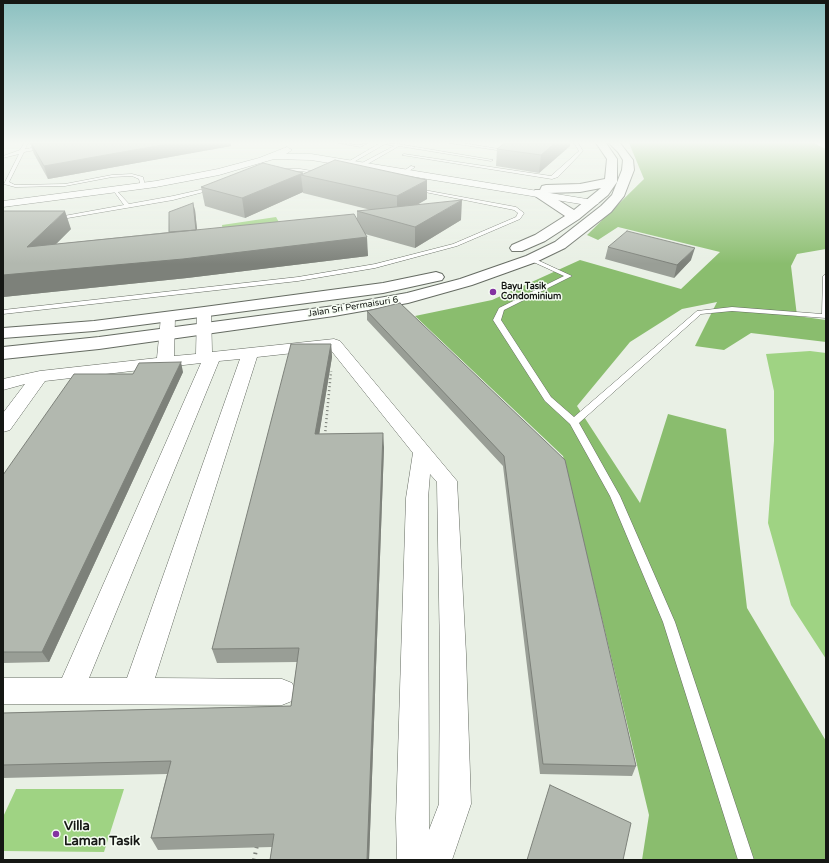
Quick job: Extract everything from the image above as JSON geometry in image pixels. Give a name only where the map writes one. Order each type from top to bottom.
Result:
[{"type":"street","points":[[3,204],[158,183]]},
{"type":"street","points":[[490,183],[542,191],[600,203]]},
{"type":"street","points":[[542,191],[580,188],[604,183]]},
{"type":"street","name":"Jalan Sri Permaisuri 6","points":[[3,353],[206,348],[408,298],[466,282],[531,259],[560,245],[600,203],[610,183]]},
{"type":"street","name":"Jalan Sri Permaisuri 6","points":[[3,333],[94,326],[168,317],[383,288],[449,274],[496,258],[540,238],[574,216],[618,196],[623,183]]},
{"type":"street","points":[[542,191],[574,216]]},
{"type":"street","points":[[70,691],[206,348],[204,312]]},
{"type":"street","points":[[166,349],[168,317]]},
{"type":"street","points":[[3,385],[17,380],[166,349],[206,348],[250,354],[334,344],[447,481],[453,654],[455,804],[435,860]]},
{"type":"street","points":[[137,691],[250,354]]},
{"type":"street","points":[[3,426],[40,376]]},
{"type":"street","points":[[414,860],[412,818],[417,506],[422,452]]},
{"type":"street","points":[[3,691],[282,692]]},
{"type":"lane","points":[[7,183],[15,186],[65,185],[74,183]]},
{"type":"lane","points":[[48,219],[173,198],[220,186]]},
{"type":"lane","points":[[3,312],[298,279],[375,266],[455,245],[518,218],[521,213],[516,209],[407,187]]},
{"type":"lane","points":[[115,190],[128,206]]},
{"type":"lane","points":[[531,259],[570,276],[501,309],[497,320],[548,399],[574,422],[615,496],[669,622],[746,860]]},
{"type":"lane","points":[[574,422],[699,312],[732,309],[826,316],[826,276]]},
{"type":"path","points":[[324,438],[334,344]]},
{"type":"path","points":[[254,860],[258,837]]},
{"type":"shaded area","points":[[640,183],[826,183],[826,249],[797,254],[791,266],[797,316],[826,320],[826,342],[751,333],[724,350],[695,346],[717,302],[682,309],[630,342],[577,406],[640,503],[668,414],[726,429],[747,608],[826,741],[826,860],[642,860],[649,815],[563,456],[415,316],[492,300],[580,260],[681,289],[720,252],[618,227],[598,240],[587,235]]},
{"type":"shaded area","points":[[276,217],[280,224],[223,233],[222,225]]},
{"type":"shaded area","points":[[810,351],[826,353],[826,659],[791,605],[768,523],[774,441],[774,391],[766,354]]},
{"type":"shaded area","name":"Villa Laman Tasik","points":[[16,789],[124,789],[104,852],[3,851],[3,817]]},
{"type":"building","points":[[211,183],[278,183],[242,198],[201,187]]},
{"type":"building","points":[[339,183],[421,183],[397,196]]},
{"type":"building","points":[[462,200],[415,227],[357,211]]},
{"type":"building","points":[[193,203],[196,230],[169,232],[169,212]]},
{"type":"building","points":[[3,211],[65,211],[27,247],[354,214],[367,237],[183,259],[3,275]]},
{"type":"building","points":[[627,231],[695,248],[677,265],[608,247]]},
{"type":"building","points":[[400,303],[565,460],[636,766],[543,764],[504,456],[367,311]]},
{"type":"building","points":[[291,344],[331,344],[315,434],[383,433],[367,860],[270,860],[274,834],[151,838],[171,761],[3,765],[3,713],[291,706],[299,648],[212,649]]},
{"type":"building","points":[[181,362],[42,652],[3,652],[3,475],[74,374],[133,374],[139,363]]},
{"type":"building","points":[[550,785],[631,823],[623,860],[527,860]]},
{"type":"place","name":"Bayu Tasik Condominium","points":[[493,292]]},
{"type":"place","name":"Villa Laman Tasik","points":[[56,834]]}]
